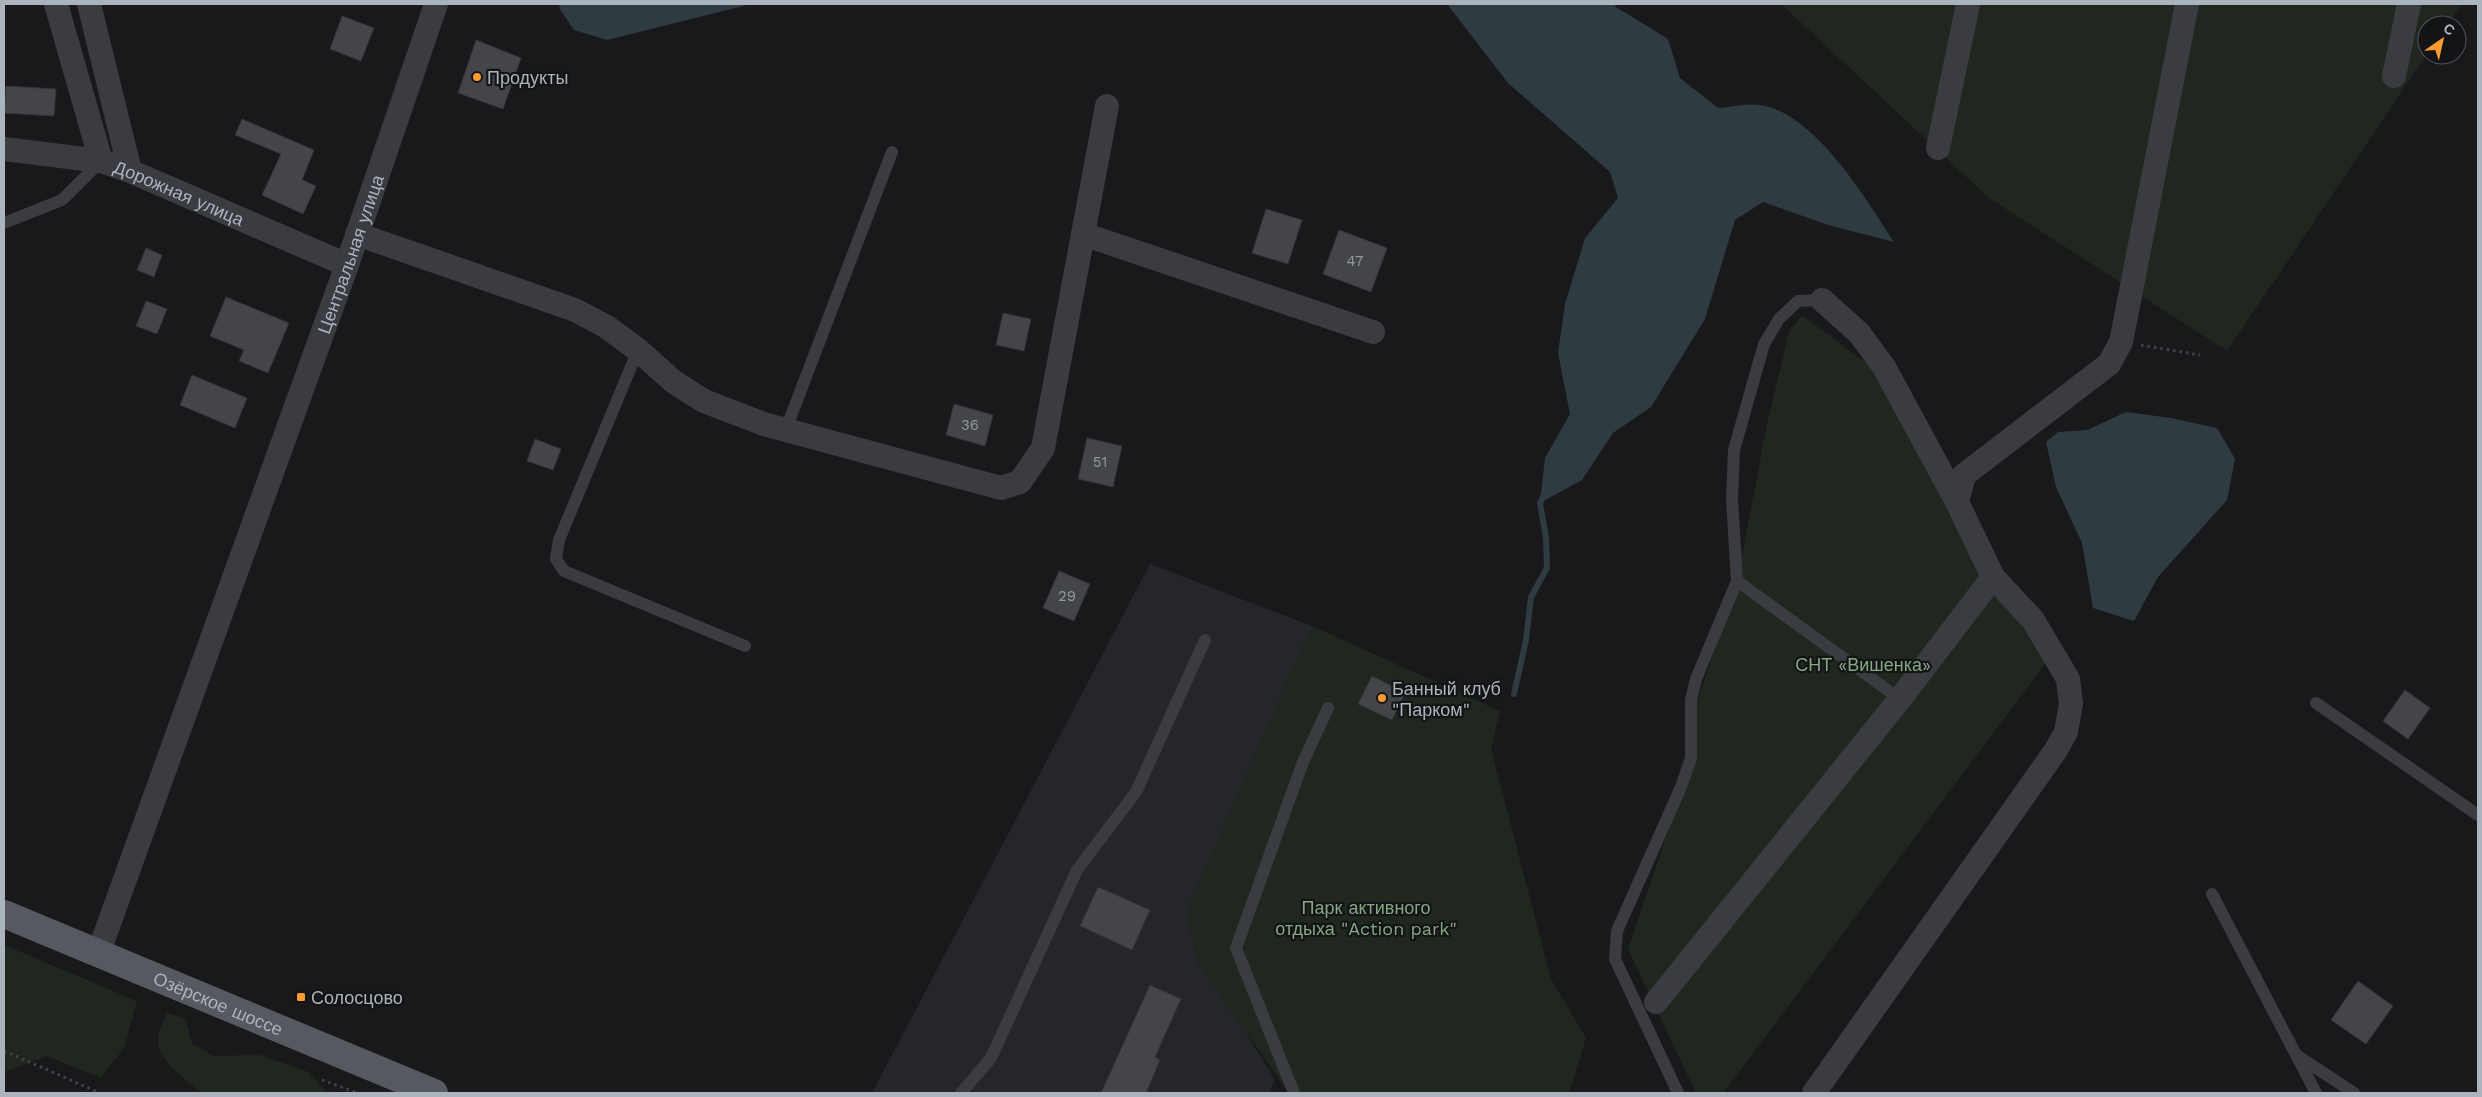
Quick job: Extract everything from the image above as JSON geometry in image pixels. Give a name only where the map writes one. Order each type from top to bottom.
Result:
[{"type":"main road","name":"Озёрское шоссе","points":[[4,914],[434,1093]]},
{"type":"street","points":[[56,4],[101,161]]},
{"type":"street","points":[[89,4],[130,171]]},
{"type":"street","name":"Центральная улица","points":[[98,954],[347,265],[436,4]]},
{"type":"street","points":[[1938,148],[1968,4]]},
{"type":"street","points":[[1957,502],[1964,475],[2109,364],[2121,342],[2187,4]]},
{"type":"street","points":[[2394,76],[2409,4]]},
{"type":"street","points":[[357,234],[575,310],[607,327],[638,350],[674,382],[704,401],[786,430],[1000,488],[1020,482],[1043,448],[1107,106]]},
{"type":"street","name":"Дорожная улица","points":[[4,150],[101,161],[130,171],[347,265]]},
{"type":"street","points":[[1083,234],[1373,332]]},
{"type":"street","points":[[1814,1093],[2056,750],[2066,732],[2071,704],[2068,679],[2033,620],[1993,577],[1957,502],[1884,367],[1859,333],[1822,300]]},
{"type":"street","points":[[1656,1002],[1900,699],[1993,577]]},
{"type":"lane","points":[[786,430],[892,152]]},
{"type":"lane","points":[[4,224],[62,200],[101,161]]},
{"type":"lane","points":[[1678,1093],[1615,959],[1617,931],[1681,787],[1691,758],[1691,700],[1696,679],[1737,581],[1732,500],[1734,450],[1764,344],[1779,319],[1798,301],[1822,300]]},
{"type":"lane","points":[[638,350],[559,540],[556,559],[564,571],[745,646]]},
{"type":"lane","points":[[1737,581],[1900,699]]},
{"type":"lane","points":[[961,1093],[991,1058],[1077,870],[1136,792],[1205,640]]},
{"type":"lane","points":[[2316,703],[2478,815]]},
{"type":"lane","points":[[1294,1093],[1236,948],[1302,762],[1328,708]]},
{"type":"lane","points":[[2212,894],[2316,1093]]},
{"type":"lane","points":[[2297,1055],[2354,1093]]},
{"type":"path","points":[[2121,342],[2200,355]]},
{"type":"path","points":[[4,1051],[100,1093]]},
{"type":"path","points":[[322,1080],[358,1093]]},
{"type":"shaded area","points":[[560,4],[751,4],[607,40],[574,30],[559,8]]},
{"type":"shaded area","points":[[1447,4],[1614,4],[1668,39],[1680,78],[1718,108],[1760,105],[1780,111],[1800,123],[1837,160],[1894,242],[1828,225],[1763,202],[1735,220],[1705,319],[1651,407],[1613,433],[1582,480],[1540,503],[1545,458],[1570,414],[1558,353],[1565,304],[1585,238],[1618,198],[1610,172],[1508,83]]},
{"type":"shaded area","points":[[2126,412],[2171,418],[2217,428],[2235,459],[2227,500],[2158,577],[2134,621],[2093,608],[2082,543],[2056,487],[2046,442],[2058,432],[2087,430]]},
{"type":"shaded area","points":[[1150,564],[1312,626],[1187,911],[1198,963],[1244,1029],[1275,1080],[1269,1093],[872,1093]]},
{"type":"green space","points":[[1781,4],[2461,4],[2454,15],[2417,15],[2417,65],[2420,65],[2227,351],[1989,198]]},
{"type":"green space","name":"СНТ «Вишенка»","points":[[1802,315],[1874,369],[2054,652],[1723,1093],[1696,1093],[1628,949],[1672,819],[1694,711],[1737,583],[1767,424],[1789,332]]},
{"type":"green space","name":"Парк активного отдыха \"Action park\"","points":[[1312,626],[1500,711],[1491,749],[1551,979],[1586,1038],[1569,1093],[1289,1093],[1198,963],[1187,911]]},
{"type":"green space","points":[[4,945],[137,1001],[124,1048],[101,1078],[47,1056],[4,1072]]},
{"type":"green space","points":[[167,1013],[185,1018],[192,1043],[213,1056],[260,1055],[306,1071],[328,1093],[202,1093],[163,1057],[158,1043],[158,1035]]},
{"type":"building","points":[[342,16],[374,28],[361,61],[330,49]]},
{"type":"building","points":[[476,40],[521,58],[503,109],[458,93]]},
{"type":"building","points":[[6,86],[56,89],[54,116],[4,113]]},
{"type":"building","points":[[242,119],[314,150],[302,180],[316,186],[303,214],[262,195],[281,154],[235,135]]},
{"type":"building","points":[[1266,209],[1302,220],[1288,264],[1252,253]]},
{"type":"building","points":[[1339,230],[1387,248],[1371,292],[1323,274]]},
{"type":"building","points":[[146,248],[162,255],[154,277],[137,270]]},
{"type":"building","points":[[226,297],[289,323],[268,373],[239,361],[244,350],[210,336]]},
{"type":"building","points":[[146,301],[167,309],[157,334],[136,326]]},
{"type":"building","points":[[1003,313],[1031,319],[1024,351],[996,345]]},
{"type":"building","points":[[192,375],[247,398],[235,428],[180,405]]},
{"type":"building","points":[[954,404],[993,415],[985,446],[946,435]]},
{"type":"building","points":[[1087,438],[1122,446],[1113,487],[1078,479]]},
{"type":"building","points":[[535,439],[561,449],[553,470],[527,461]]},
{"type":"building","points":[[1059,571],[1090,584],[1074,621],[1043,608]]},
{"type":"building","name":"Банный клуб \"Парком\"","points":[[1372,676],[1405,693],[1392,720],[1358,704]]},
{"type":"building","points":[[2405,690],[2430,708],[2408,739],[2383,721]]},
{"type":"building","points":[[1098,887],[1150,910],[1132,950],[1080,926]]},
{"type":"building","points":[[2358,981],[2393,1006],[2366,1044],[2331,1020]]},
{"type":"building","points":[[1150,985],[1181,999],[1155,1057],[1160,1060],[1146,1093],[1101,1093]]},
{"type":"waterway","points":[[1514,694],[1526,640],[1531,597],[1547,568],[1546,538],[1540,503],[1543,497]]},
{"type":"place","name":"Продукты","points":[[477,77]]},
{"type":"place","name":"Банный клуб \"Парком\"","points":[[1382,698]]},
{"type":"place","name":"Солосцово","points":[[301,997]]}]
